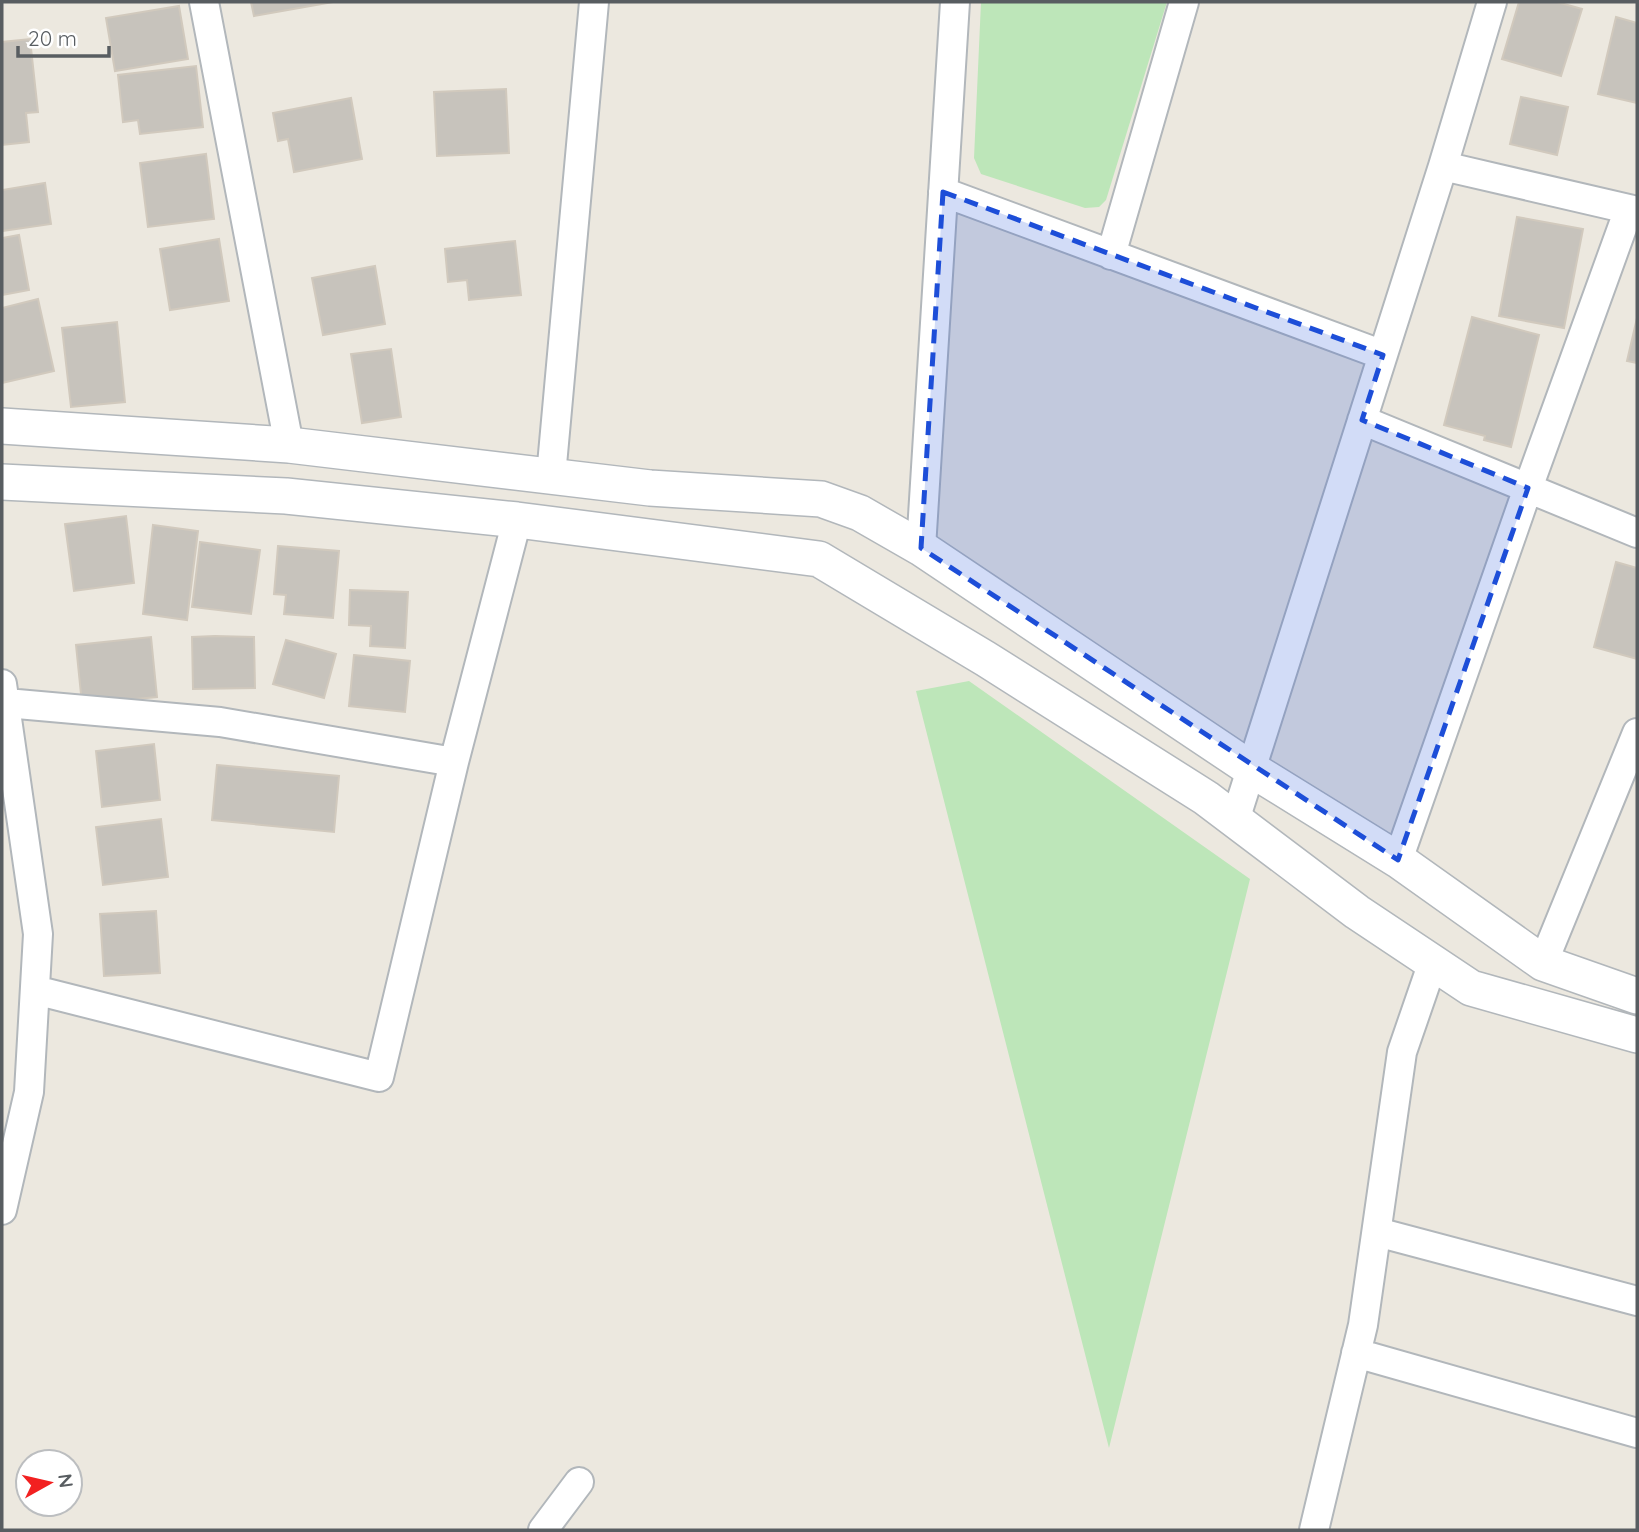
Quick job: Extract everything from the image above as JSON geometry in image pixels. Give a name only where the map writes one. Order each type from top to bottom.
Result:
[{"type":"street","points":[[204,2],[289,445]]},
{"type":"street","points":[[551,476],[594,2]]},
{"type":"street","points":[[921,548],[955,2]]},
{"type":"street","points":[[1111,255],[1184,2]]},
{"type":"street","points":[[1235,820],[1443,166],[1492,2]]},
{"type":"street","points":[[1398,860],[1528,488],[1633,210],[1443,166]]},
{"type":"street","points":[[943,192],[1383,355]]},
{"type":"street","points":[[1362,420],[1637,533]]},
{"type":"street","points":[[2,426],[289,445],[650,488],[821,499],[860,513],[921,548],[1251,769],[1398,860],[1543,963],[1637,996]]},
{"type":"street","points":[[2,482],[286,496],[517,520],[819,559],[986,659],[1206,798],[1357,912],[1471,988],[1637,1035]]},
{"type":"street","points":[[35,990],[379,1077],[454,762],[517,520]]},
{"type":"street","points":[[2,1210],[29,1093],[38,934],[4,694],[220,722],[454,762]]},
{"type":"street","points":[[1543,963],[1637,733]]},
{"type":"street","points":[[1314,1530],[1363,1325],[1402,1052],[1433,962]]},
{"type":"street","points":[[1377,1232],[1637,1301]]},
{"type":"street","points":[[1356,1353],[1637,1433]]},
{"type":"street","points":[[543,1530],[579,1482]]},
{"type":"highlighted area","points":[[943,192],[1383,355],[1362,420],[1528,488],[1398,860],[921,548]]},
{"type":"green space","points":[[981,2],[1167,2],[1106,200],[1099,207],[1085,208],[981,174],[974,158]]},
{"type":"green space","points":[[969,681],[1250,879],[1109,1448],[916,691]]},
{"type":"building","points":[[251,2],[333,2],[254,16]]},
{"type":"building","points":[[1519,2],[1557,2],[1582,9],[1561,76],[1502,59]]},
{"type":"building","points":[[179,6],[188,59],[115,71],[106,18]]},
{"type":"building","points":[[1616,17],[1637,23],[1637,103],[1598,94]]},
{"type":"building","points":[[30,39],[38,112],[26,113],[29,142],[2,145],[2,42]]},
{"type":"building","points":[[196,66],[203,127],[140,134],[138,120],[123,122],[118,75]]},
{"type":"building","points":[[506,89],[509,153],[437,156],[434,92]]},
{"type":"building","points":[[1521,97],[1568,107],[1557,155],[1510,144]]},
{"type":"building","points":[[351,98],[362,159],[294,172],[288,139],[278,141],[273,113]]},
{"type":"building","points":[[206,154],[214,219],[148,227],[140,163]]},
{"type":"building","points":[[45,183],[51,224],[2,231],[2,190]]},
{"type":"building","points":[[1517,217],[1583,229],[1564,328],[1499,316]]},
{"type":"building","points":[[19,235],[29,290],[2,295],[2,238]]},
{"type":"building","points":[[219,239],[229,301],[170,310],[160,249]]},
{"type":"building","points":[[515,241],[521,295],[469,300],[467,280],[448,282],[445,249]]},
{"type":"building","points":[[375,266],[385,324],[323,335],[312,278]]},
{"type":"building","points":[[38,299],[54,371],[2,383],[2,308]]},
{"type":"building","points":[[1472,317],[1539,335],[1511,447],[1484,440],[1485,436],[1444,425]]},
{"type":"building","points":[[1637,318],[1637,363],[1627,361]]},
{"type":"building","points":[[117,322],[125,402],[71,407],[62,328]]},
{"type":"building","points":[[391,349],[401,417],[362,423],[351,354]]},
{"type":"building","points":[[126,516],[134,583],[74,591],[65,524]]},
{"type":"building","points":[[153,525],[198,531],[187,620],[143,614]]},
{"type":"building","points":[[200,542],[260,550],[251,614],[192,607]]},
{"type":"building","points":[[278,546],[339,551],[333,618],[284,614],[286,595],[274,594]]},
{"type":"building","points":[[1616,562],[1637,568],[1637,659],[1594,647]]},
{"type":"building","points":[[350,590],[408,592],[405,648],[370,646],[371,626],[349,625]]},
{"type":"building","points":[[151,637],[157,697],[82,704],[76,645]]},
{"type":"building","points":[[192,637],[254,637],[255,688],[193,689]]},
{"type":"building","points":[[286,640],[336,654],[324,698],[273,684]]},
{"type":"building","points":[[354,655],[410,661],[405,712],[349,706]]},
{"type":"building","points":[[154,744],[160,800],[102,807],[96,751]]},
{"type":"building","points":[[217,765],[339,776],[334,832],[212,820]]},
{"type":"building","points":[[161,819],[168,877],[103,885],[96,827]]},
{"type":"building","points":[[156,911],[160,973],[104,976],[100,914]]}]
